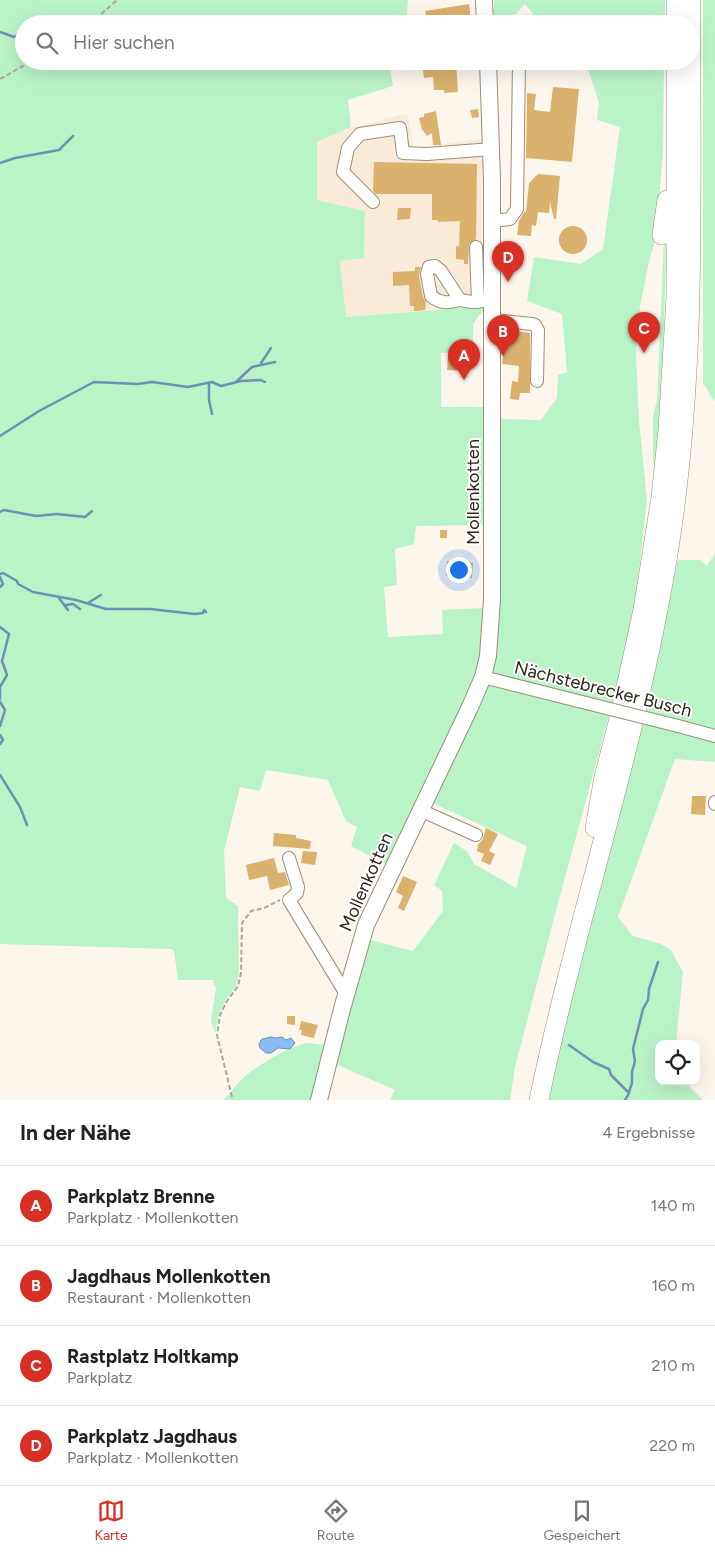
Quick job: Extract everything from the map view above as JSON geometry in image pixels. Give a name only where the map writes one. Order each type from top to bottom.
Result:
[{"type":"highway","points":[[676,0],[676,15]]},
{"type":"highway","points":[[692,0],[692,15]]},
{"type":"highway","points":[[530,1100],[553,999],[587,876],[604,776],[632,660],[652,554],[668,430],[674,351],[676,70]]},
{"type":"highway","points":[[538,1100],[647,664],[676,501],[685,420],[691,297],[692,70]]},
{"type":"highway","points":[[662,236],[677,140]]},
{"type":"highway","points":[[652,468],[652,554]]},
{"type":"main road","points":[[484,0],[485,15]]},
{"type":"main road","name":"Mollenkotten","points":[[319,1100],[366,925],[483,677],[488,656],[492,599],[493,320],[485,301],[492,221],[492,149],[488,70]]},
{"type":"street","points":[[492,221],[510,220],[516,209],[519,70]]},
{"type":"street","points":[[374,202],[344,172],[348,148],[360,134],[400,128],[404,154],[492,149]]},
{"type":"street","points":[[460,300],[485,301],[476,247]]},
{"type":"street","points":[[493,320],[532,324],[537,327],[537,381]]},
{"type":"street","name":"Nächstebrecker Busch","points":[[483,677],[715,736]]},
{"type":"street","points":[[420,810],[476,835]]},
{"type":"street","points":[[289,858],[298,887],[297,893],[289,900],[346,994]]},
{"type":"path","points":[[100,15],[117,0]]},
{"type":"path","points":[[0,79],[17,70]]},
{"type":"path","points":[[232,1097],[217,1035],[220,1014],[238,986],[241,973],[242,923],[251,911],[282,899],[289,900]]},
{"type":"shaded area","points":[[407,113],[414,149],[486,138],[489,305],[346,317],[340,261],[364,258],[365,211],[317,200],[317,141],[351,128]]},
{"type":"green space","points":[[0,0],[408,0],[407,15],[15,15],[15,70],[390,70],[393,86],[348,100],[351,127],[317,142],[317,200],[365,211],[364,258],[340,261],[346,317],[486,306],[473,324],[473,352],[441,353],[441,407],[486,407],[486,525],[416,526],[414,544],[395,549],[397,585],[384,587],[388,637],[443,634],[442,610],[484,608],[484,634],[478,674],[387,865],[351,846],[357,827],[346,821],[328,780],[266,770],[260,791],[240,787],[224,851],[226,898],[238,906],[239,974],[236,986],[226,999],[219,1014],[215,1034],[211,1021],[216,988],[213,980],[178,980],[174,951],[171,949],[0,944]]},
{"type":"green space","points":[[494,0],[665,0],[665,15],[534,15],[525,4],[516,14],[494,15]]},
{"type":"green space","points":[[703,0],[715,0],[715,402],[703,383]]},
{"type":"green space","points":[[588,70],[664,70],[663,152],[656,239],[650,257],[640,306],[636,355],[639,421],[647,500],[635,605],[613,704],[489,674],[498,419],[541,420],[557,398],[558,375],[567,372],[562,314],[527,301],[534,257],[581,264],[603,249],[620,127],[597,120],[599,103]]},
{"type":"green space","points":[[666,235],[663,350],[655,466],[653,461],[653,417],[657,400],[664,238]]},
{"type":"green space","points":[[715,553],[715,731],[642,713],[678,560],[700,560],[707,566]]},
{"type":"green space","points":[[486,681],[609,716],[515,1067],[510,1100],[390,1100],[395,1090],[331,1062],[367,939],[413,951],[443,911],[442,891],[434,885],[454,843],[468,852],[474,864],[516,888],[527,846],[430,802]]},
{"type":"green space","points":[[641,722],[715,739],[715,762],[675,759],[618,917],[633,936],[661,944],[671,950],[683,972],[676,1040],[655,1040],[655,1085],[688,1085],[703,1100],[542,1100]]},
{"type":"green space","points":[[306,1043],[327,1045],[313,1100],[223,1100],[250,1072],[274,1057]]},
{"type":"water","points":[[282,1037],[286,1040],[291,1038],[295,1043],[290,1049],[278,1048],[271,1053],[266,1053],[260,1048],[259,1044],[262,1039]]},
{"type":"building","points":[[469,4],[470,15],[426,15],[425,11]]},
{"type":"building","points":[[423,70],[457,70],[458,92],[444,93],[444,90],[434,90],[433,77],[424,78]]},
{"type":"building","points":[[553,87],[579,89],[572,162],[526,158],[527,93],[536,94],[534,110],[550,112]]},
{"type":"building","points":[[478,109],[479,117],[472,118],[470,110]]},
{"type":"building","points":[[436,111],[441,145],[433,145],[432,133],[427,136],[422,129],[419,118],[424,117],[424,114]]},
{"type":"building","points":[[374,162],[477,164],[476,239],[469,244],[468,264],[464,264],[464,260],[456,259],[456,246],[459,246],[460,221],[438,222],[438,220],[432,220],[432,194],[376,194],[373,191]]},
{"type":"building","points":[[538,174],[560,176],[556,219],[554,219],[550,202],[549,213],[538,212],[536,226],[532,225],[531,236],[517,235],[519,221],[524,212],[526,212],[529,183]]},
{"type":"building","points":[[398,208],[411,208],[410,219],[397,220]]},
{"type":"building","points":[[573,226],[583,230],[587,240],[583,250],[573,254],[563,250],[559,240],[563,230]]},
{"type":"building","points":[[415,267],[421,267],[419,275],[423,297],[426,302],[425,310],[414,311],[414,306],[410,306],[409,285],[393,286],[393,272],[415,271]]},
{"type":"building","points":[[517,331],[530,333],[530,393],[520,393],[519,400],[510,399],[512,381],[518,382],[519,366],[502,364],[505,338],[516,339]]},
{"type":"building","points":[[467,356],[466,371],[447,370],[448,357]]},
{"type":"building","points":[[440,530],[447,530],[447,538],[440,538]]},
{"type":"building","points":[[447,561],[473,563],[472,578],[446,576]]},
{"type":"building","points":[[692,796],[706,796],[705,815],[691,814]]},
{"type":"building","points":[[486,828],[498,834],[489,851],[495,854],[490,865],[481,861],[484,854],[477,851],[477,846],[483,839]]},
{"type":"building","points":[[274,833],[296,835],[296,838],[311,841],[310,849],[273,846]]},
{"type":"building","points":[[303,851],[317,852],[315,865],[301,863]]},
{"type":"building","points":[[274,858],[278,873],[285,872],[289,885],[270,890],[267,876],[249,880],[246,865]]},
{"type":"building","points":[[403,876],[417,882],[404,911],[398,908],[403,896],[396,892]]},
{"type":"building","points":[[287,1016],[295,1016],[295,1025],[287,1024]]},
{"type":"building","points":[[301,1021],[318,1025],[314,1038],[301,1035],[302,1030],[299,1030]]},
{"type":"waterway","points":[[0,32],[15,36]]},
{"type":"waterway","points":[[0,163],[15,158],[59,150],[73,136]]},
{"type":"waterway","points":[[261,363],[271,348]]},
{"type":"waterway","points":[[236,382],[252,367],[275,362]]},
{"type":"waterway","points":[[0,436],[39,411],[94,382],[138,384],[152,382],[188,387],[212,382],[221,386],[241,381],[261,380],[265,382]]},
{"type":"waterway","points":[[209,383],[209,400],[212,414]]},
{"type":"waterway","points":[[0,512],[4,510],[36,516],[57,514],[85,517],[92,511]]},
{"type":"waterway","points":[[0,574],[3,573],[33,592],[76,600],[106,609],[150,609],[195,614],[203,613],[204,610],[206,612]]},
{"type":"waterway","points":[[0,577],[3,584],[0,587]]},
{"type":"waterway","points":[[88,603],[101,595]]},
{"type":"waterway","points":[[59,598],[68,610]]},
{"type":"waterway","points":[[66,605],[73,604],[80,609]]},
{"type":"waterway","points":[[0,627],[9,634],[2,661],[7,675],[0,687]]},
{"type":"waterway","points":[[0,688],[0,699]]},
{"type":"waterway","points":[[0,702],[5,710],[0,726]]},
{"type":"waterway","points":[[0,735],[3,740],[0,744]]},
{"type":"waterway","points":[[0,775],[20,807],[27,825]]},
{"type":"waterway","points":[[625,1100],[632,1083],[635,1061],[633,1049],[658,962]]},
{"type":"waterway","points":[[569,1045],[593,1062],[609,1069],[611,1075],[629,1093]]},
{"type":"place","name":"Parkplatz Jagdhaus","points":[[508,282]]},
{"type":"place","name":"Rastplatz Holtkamp","points":[[644,353]]},
{"type":"place","name":"Jagdhaus Mollenkotten","points":[[503,356]]},
{"type":"place","name":"Parkplatz Brenne","points":[[464,380]]}]
